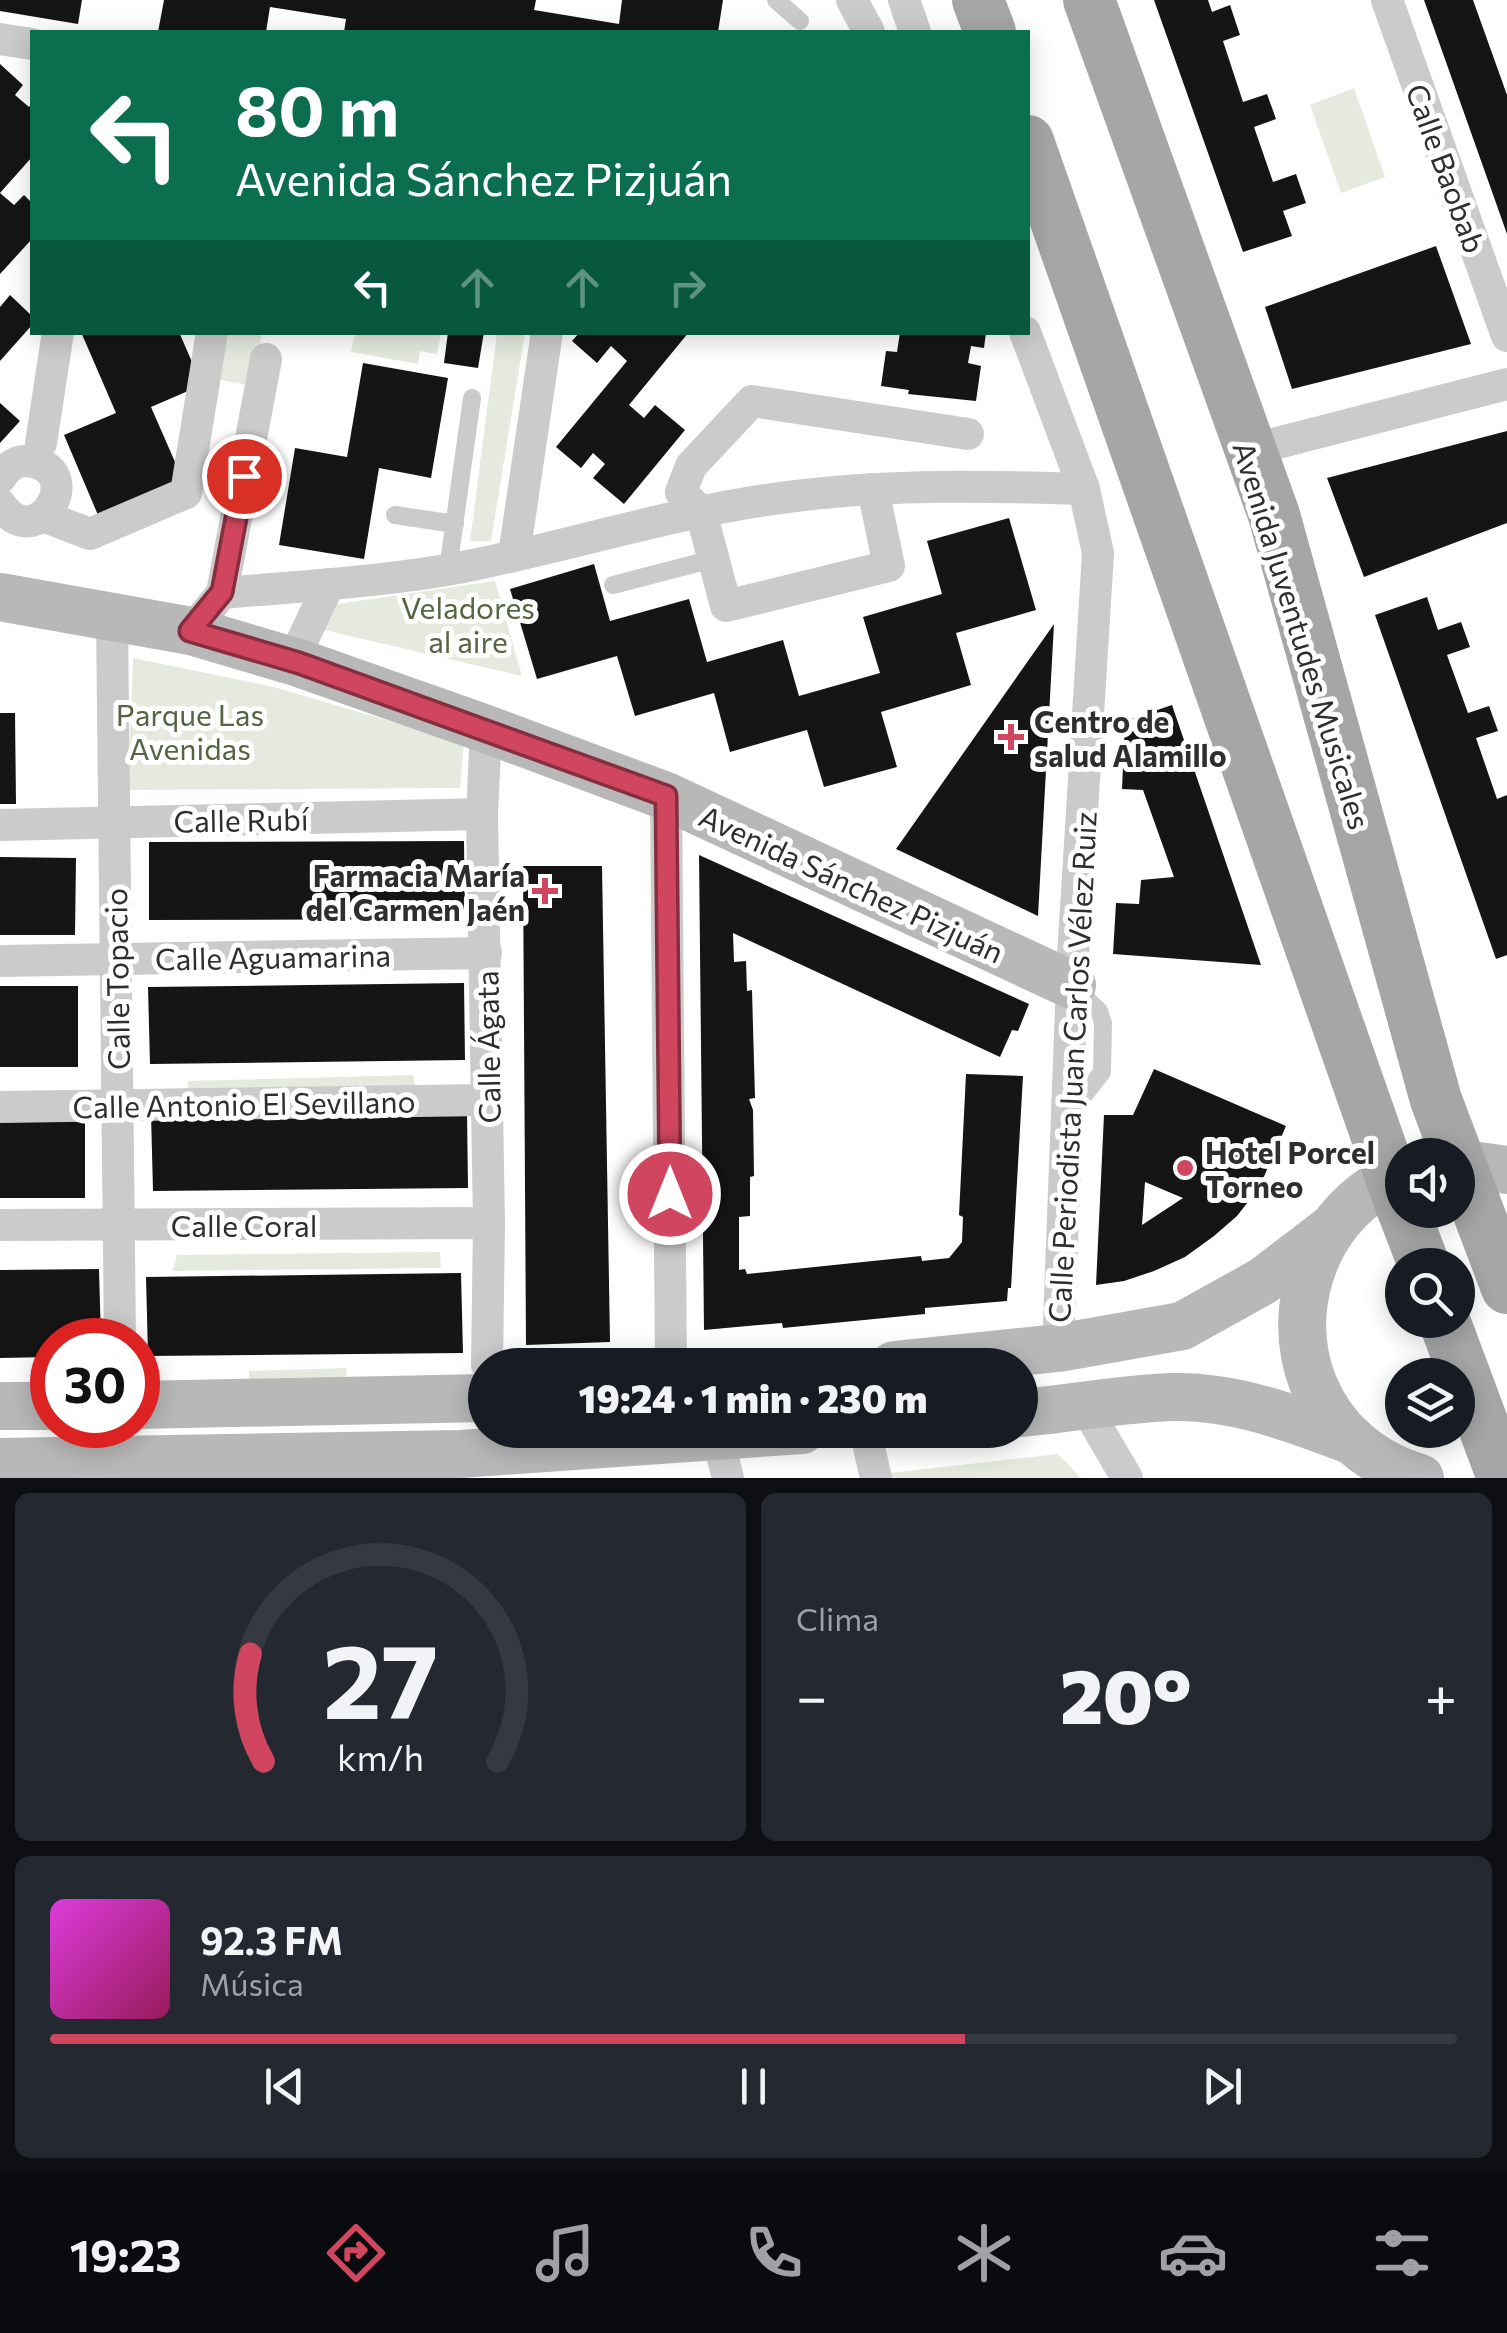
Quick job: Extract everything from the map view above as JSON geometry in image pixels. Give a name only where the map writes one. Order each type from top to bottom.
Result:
[{"type":"main road","points":[[978,0],[989,30]]},
{"type":"main road","name":"Avenida Juventudes Musicales","points":[[1089,0],[1274,515],[1436,1100],[1459,1138]]},
{"type":"main road","points":[[1030,147],[1385,1150]]},
{"type":"main road","name":"Avenida Sánchez Pizjuán","points":[[0,597],[190,631],[299,663],[486,728],[666,796],[1072,985]]},
{"type":"main road","name":"Avenida Juventudes Musicales","points":[[1475,1165],[1507,1288]]},
{"type":"main road","points":[[1385,1197],[1347,1210],[1332,1229],[1304,1290],[1300,1328],[1306,1364],[1320,1399],[1368,1454],[1398,1472],[1420,1478]]},
{"type":"main road","points":[[1038,1350],[1182,1326],[1263,1282],[1332,1229]]},
{"type":"main road","points":[[1451,1338],[1505,1478]]},
{"type":"main road","points":[[160,1405],[468,1398]]},
{"type":"main road","points":[[1038,1412],[1168,1398],[1235,1403],[1286,1416],[1356,1442]]},
{"type":"main road","points":[[0,1406],[30,1406]]},
{"type":"main road","points":[[0,1462],[497,1454],[549,1448]]},
{"type":"main road","points":[[594,1478],[636,1448]]},
{"type":"main road","points":[[692,1448],[722,1457],[749,1448]]},
{"type":"street","points":[[904,0],[915,30]]},
{"type":"street","name":"Calle Baobab","points":[[1387,0],[1507,336]]},
{"type":"street","points":[[0,39],[30,44]]},
{"type":"street","points":[[41,444],[58,335]]},
{"type":"street","points":[[2,517],[24,520],[44,516],[90,534],[186,494],[212,335]]},
{"type":"street","points":[[514,555],[548,335]]},
{"type":"street","points":[[222,592],[448,569],[701,512],[794,496],[948,485],[1084,488],[1026,335]]},
{"type":"street","points":[[190,631],[222,592],[266,359]]},
{"type":"street","points":[[1250,450],[1507,384]]},
{"type":"street","points":[[873,489],[889,566],[726,606],[701,512],[681,492],[692,466],[752,400],[968,434]]},
{"type":"street","points":[[0,478],[18,462],[38,462],[46,468],[56,483],[56,492],[55,502],[44,516]]},
{"type":"street","name":"Calle Periodista Juan Carlos Vélez Ruiz","points":[[1058,1348],[1072,985],[1098,553],[1084,488]]},
{"type":"street","points":[[299,663],[303,639],[329,584]]},
{"type":"street","name":"Calle Topacio","points":[[112,619],[120,1318]]},
{"type":"street","name":"Calle Ágata","points":[[486,728],[482,814],[488,1100],[487,1348]]},
{"type":"street","points":[[666,796],[671,1348]]},
{"type":"street","name":"Calle Rubí","points":[[0,824],[482,814]]},
{"type":"street","name":"Calle Aguamarina","points":[[0,960],[486,953]]},
{"type":"street","name":"Calle Antonio El Sevillano","points":[[0,1106],[488,1100]]},
{"type":"street","name":"Calle Coral","points":[[0,1225],[489,1224]]},
{"type":"street","points":[[1086,1408],[1127,1478]]},
{"type":"street","points":[[869,1448],[876,1478]]},
{"type":"lane","points":[[776,0],[800,21]]},
{"type":"lane","points":[[448,569],[472,398]]},
{"type":"lane","points":[[395,515],[455,524]]},
{"type":"lane","points":[[613,584],[714,559]]},
{"type":"green space","points":[[1354,88],[1385,177],[1341,193],[1310,105]]},
{"type":"green space","points":[[228,335],[262,335],[253,386],[220,380]]},
{"type":"green space","points":[[354,335],[441,335],[437,354],[420,351],[418,364],[351,352]]},
{"type":"green space","points":[[497,335],[525,335],[491,541],[470,541]]},
{"type":"green space","name":"Veladores al aire","points":[[495,581],[522,676],[324,630],[337,604]]},
{"type":"green space","name":"Parque Las Avenidas","points":[[133,658],[274,687],[464,743],[460,788],[128,790]]},
{"type":"green space","points":[[414,1075],[415,1093],[189,1099],[188,1081]]},
{"type":"green space","points":[[440,1252],[441,1268],[173,1271],[177,1255]]},
{"type":"green space","points":[[347,1368],[345,1380],[249,1381],[249,1371]]},
{"type":"green space","points":[[1058,1454],[1081,1478],[882,1478],[881,1474]]},
{"type":"building","points":[[0,0],[82,0],[78,24],[0,11]]},
{"type":"building","points":[[164,0],[536,0],[534,10],[619,24],[622,0],[723,0],[718,30],[344,30],[346,19],[270,7],[266,30],[158,30]]},
{"type":"building","points":[[1154,0],[1208,0],[1212,12],[1230,5],[1240,35],[1223,41],[1243,102],[1267,94],[1276,119],[1254,127],[1273,182],[1296,174],[1306,203],[1283,211],[1292,236],[1243,252]]},
{"type":"building","points":[[1424,0],[1473,0],[1507,95],[1507,234]]},
{"type":"building","points":[[0,64],[23,85],[15,95],[30,106],[30,159],[0,193]]},
{"type":"building","points":[[0,193],[14,205],[24,195],[30,201],[30,241],[0,274]]},
{"type":"building","points":[[1436,246],[1471,344],[1292,389],[1265,307]]},
{"type":"building","points":[[10,295],[30,314],[30,327],[0,361],[0,307]]},
{"type":"building","points":[[82,335],[180,335],[202,385],[151,407],[182,478],[98,515],[64,435],[116,413]]},
{"type":"building","points":[[448,335],[484,335],[478,368],[444,363]]},
{"type":"building","points":[[577,335],[687,335],[629,405],[644,418],[655,405],[685,430],[624,504],[593,478],[605,464],[593,453],[581,468],[556,447],[627,361],[611,346],[597,363],[572,341]]},
{"type":"building","points":[[900,335],[986,335],[984,348],[971,346],[968,363],[981,366],[976,401],[908,394],[909,390],[881,386],[886,351],[897,352]]},
{"type":"building","points":[[363,363],[448,378],[431,478],[379,468],[364,559],[279,545],[295,448],[347,457]]},
{"type":"building","points":[[0,403],[20,421],[0,443]]},
{"type":"building","points":[[1507,431],[1507,523],[1364,577],[1327,478]]},
{"type":"building","points":[[1009,518],[1036,610],[956,633],[971,685],[881,712],[897,767],[824,787],[807,730],[730,752],[714,693],[635,716],[617,656],[537,679],[510,589],[594,564],[610,621],[689,599],[707,662],[783,640],[799,696],[880,673],[863,617],[942,594],[927,541]]},
{"type":"building","points":[[1427,597],[1438,630],[1461,622],[1470,647],[1447,655],[1468,713],[1489,706],[1498,731],[1476,738],[1497,799],[1507,795],[1507,955],[1496,959],[1375,615]]},
{"type":"building","name":"Centro de salud Alamillo","points":[[1054,624],[1038,916],[896,849]]},
{"type":"building","points":[[1172,705],[1261,965],[1113,954],[1116,903],[1139,904],[1141,880],[1174,877],[1143,790],[1122,789],[1125,721]]},
{"type":"building","points":[[0,713],[15,713],[16,804],[0,804]]},
{"type":"building","points":[[464,841],[465,919],[149,920],[149,842]]},
{"type":"building","points":[[699,855],[1029,1004],[1018,1031],[1012,1030],[1000,1057],[733,933],[734,962],[746,961],[747,991],[752,990],[755,1098],[749,1099],[753,1110],[754,1176],[750,1177],[750,1216],[739,1217],[739,1270],[745,1269],[747,1274],[921,1256],[922,1261],[949,1258],[962,1242],[963,1217],[959,1215],[966,1074],[1023,1076],[1011,1288],[1007,1301],[925,1308],[925,1314],[783,1328],[782,1323],[704,1330]]},
{"type":"building","points":[[0,857],[76,858],[75,935],[0,935]]},
{"type":"building","points":[[523,866],[602,866],[610,1342],[526,1345]]},
{"type":"building","points":[[464,983],[465,1060],[150,1064],[148,987]]},
{"type":"building","points":[[0,986],[78,986],[78,1067],[0,1067]]},
{"type":"building","name":"Hotel Porcel Torneo","points":[[1154,1069],[1286,1126],[1259,1188],[1237,1216],[1214,1236],[1185,1257],[1154,1271],[1096,1285],[1104,1115],[1133,1115]],"holes":[[[1145,1182],[1183,1198],[1142,1225]]]},
{"type":"building","points":[[467,1111],[468,1188],[153,1191],[151,1114]]},
{"type":"building","points":[[0,1116],[85,1116],[85,1198],[0,1198]]},
{"type":"building","points":[[99,1269],[100,1318],[30,1318],[30,1357],[0,1358],[0,1270]]},
{"type":"building","points":[[461,1273],[463,1353],[160,1356],[160,1318],[147,1318],[146,1277]]},
{"type":"place","name":"Centro de salud Alamillo","points":[[1011,737]]},
{"type":"place","name":"Farmacia María del Carmen Jaén","points":[[545,891]]},
{"type":"place","name":"Hotel Porcel Torneo","points":[[1185,1168]]},
{"type":"route","points":[[244,476],[222,592],[190,631],[299,663],[666,796],[670,1194]]}]
